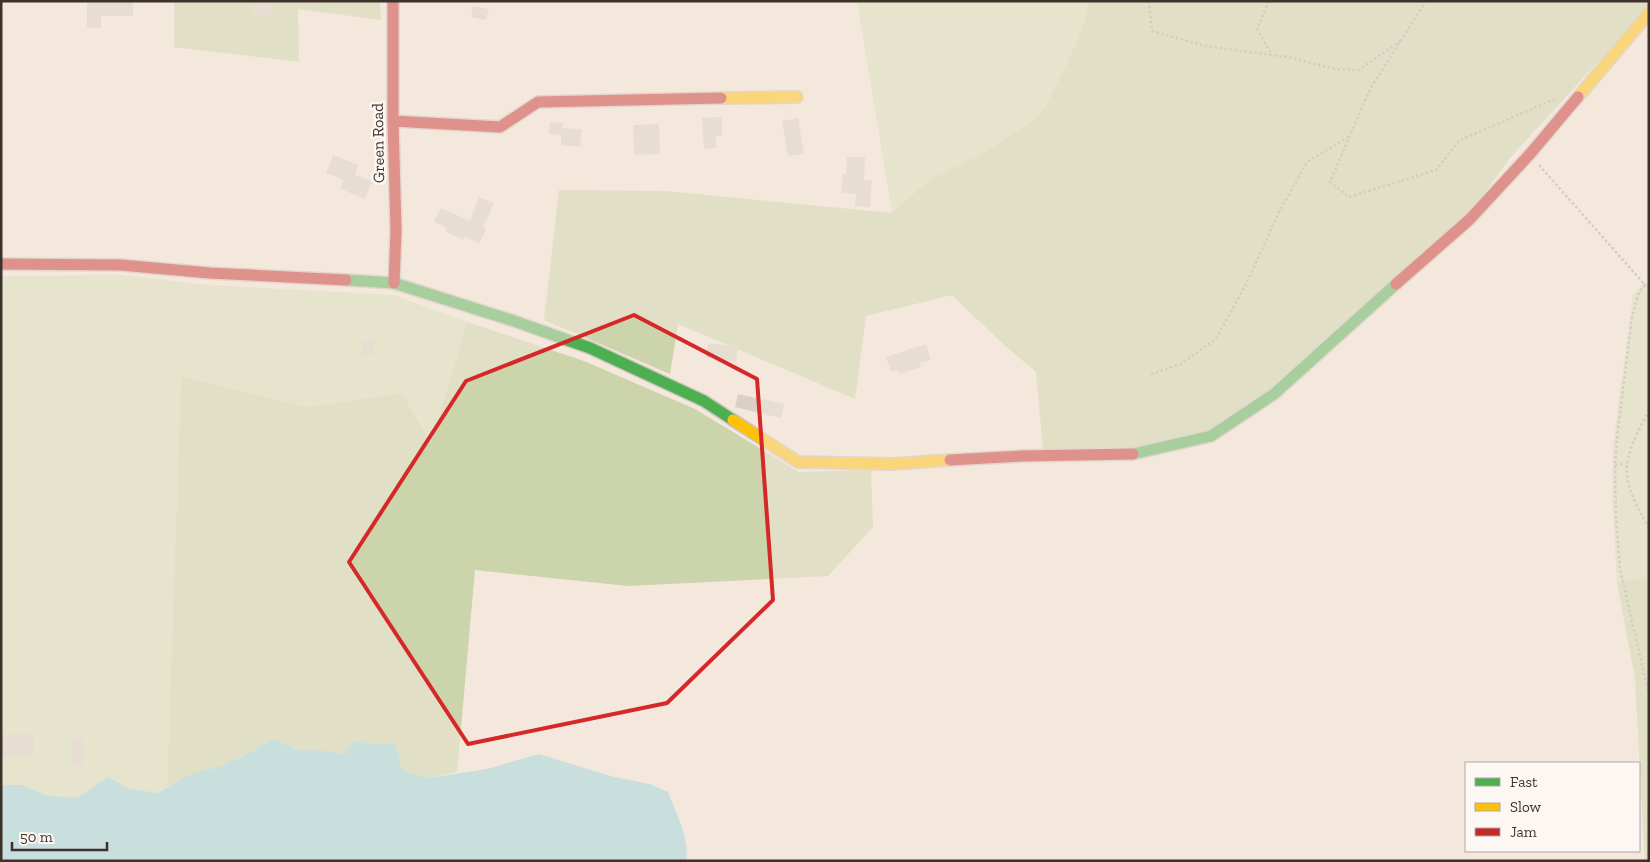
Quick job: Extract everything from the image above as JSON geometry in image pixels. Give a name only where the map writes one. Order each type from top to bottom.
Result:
[{"type":"street","name":"Green Road","points":[[393,1],[393,121],[396,230],[394,284]]},
{"type":"street","points":[[1,264],[121,265],[394,284],[514,321],[590,348],[704,401],[798,462],[893,464],[1022,456],[1136,454],[1211,436],[1274,394],[1469,220],[1530,154],[1649,14]]},
{"type":"street","points":[[393,121],[500,127],[538,102],[797,97]]},
{"type":"path","points":[[1148,1],[1152,31],[1205,46],[1272,55],[1336,69],[1359,70],[1401,40]]},
{"type":"path","points":[[1269,1],[1256,29],[1272,55]]},
{"type":"path","points":[[1426,1],[1370,89],[1330,182],[1349,197],[1436,170],[1460,140],[1556,98]]},
{"type":"path","points":[[1150,374],[1181,364],[1216,339],[1246,284],[1278,214],[1307,162],[1350,136]]},
{"type":"path","points":[[1530,154],[1645,285],[1639,292],[1632,317],[1617,438],[1616,518],[1620,569],[1649,695]]},
{"type":"path","points":[[1649,410],[1632,442],[1626,464],[1629,488],[1636,506],[1649,528]]},
{"type":"path","points":[[1616,465],[1626,464]]},
{"type":"highlighted area","points":[[634,315],[757,379],[773,600],[667,703],[468,744],[349,562],[466,381]]},
{"type":"green space","points":[[174,1],[380,1],[381,20],[298,9],[299,62],[174,47]]},
{"type":"green space","points":[[857,1],[1090,1],[1082,29],[1067,63],[1045,107],[1035,120],[980,155],[928,181],[892,213]]},
{"type":"green space","points":[[1090,1],[1649,1],[1649,6],[1509,159],[1446,247],[1226,427],[1140,450],[1043,450],[1036,372],[1002,343],[952,295],[866,316],[855,399],[678,324],[670,374],[544,320],[559,190],[665,191],[892,213],[928,181],[980,155],[1035,120],[1045,107],[1067,63],[1082,29]]},
{"type":"green space","points":[[123,275],[209,285],[394,295],[467,322],[431,445],[402,393],[309,407],[181,378],[167,787],[190,774],[218,767],[245,755],[274,739],[297,750],[354,741],[428,778],[487,769],[539,754],[484,861],[389,861],[77,798],[45,795],[22,785],[1,785],[1,276]]},
{"type":"green space","points":[[1649,282],[1649,580],[1641,578],[1617,583],[1612,497],[1613,445],[1633,295],[1643,283]]},
{"type":"green space","points":[[467,322],[584,361],[695,409],[799,472],[871,470],[873,527],[828,576],[628,586],[475,570],[457,772],[428,778],[403,771],[395,743],[372,744],[354,741],[345,754],[297,750],[274,739],[245,755],[218,767],[190,774],[167,787],[181,377],[309,407],[402,393],[431,444]]},
{"type":"green space","points":[[1641,578],[1649,580],[1649,861],[1645,861],[1635,679],[1617,583]]},
{"type":"water","points":[[274,739],[297,750],[345,754],[354,741],[372,744],[395,743],[403,771],[428,778],[487,769],[539,754],[614,777],[650,784],[668,792],[684,835],[687,852],[686,861],[1,861],[1,785],[22,785],[45,795],[77,798],[108,777],[130,789],[158,793],[190,774],[218,767]]},
{"type":"building","points":[[87,1],[133,1],[133,16],[101,16],[101,28],[87,28]]},
{"type":"building","points":[[253,1],[271,1],[271,15],[253,15]]},
{"type":"building","points":[[473,6],[489,9],[486,20],[471,17]]},
{"type":"building","points":[[722,117],[722,136],[716,136],[716,148],[704,149],[702,118]]},
{"type":"building","points":[[798,118],[804,154],[788,156],[782,121]]},
{"type":"building","points":[[550,122],[563,123],[562,128],[582,129],[580,147],[561,145],[561,135],[549,134]]},
{"type":"building","points":[[659,124],[660,154],[634,155],[633,125]]},
{"type":"building","points":[[333,155],[358,165],[355,175],[372,181],[365,199],[341,189],[344,180],[326,173]]},
{"type":"building","points":[[847,157],[865,157],[864,180],[872,180],[870,207],[855,206],[856,194],[841,193],[843,174],[846,174]]},
{"type":"building","points":[[479,197],[494,203],[483,228],[486,230],[479,244],[465,236],[463,240],[445,231],[447,228],[434,222],[441,208],[470,221]]},
{"type":"building","points":[[363,340],[374,340],[373,356],[362,356]]},
{"type":"building","points":[[708,343],[738,347],[736,362],[706,357]]},
{"type":"building","points":[[926,344],[931,360],[920,363],[921,367],[900,374],[898,370],[891,372],[886,357]]},
{"type":"building","points":[[738,394],[784,404],[781,418],[735,407]]},
{"type":"building","points":[[33,733],[34,755],[1,757],[1,735]]},
{"type":"building","points":[[71,740],[83,740],[84,764],[72,764]]},
{"type":"traffic: fast","points":[[346,280],[394,283],[514,321],[590,348],[704,401],[733,420]]},
{"type":"traffic: fast","points":[[1133,454],[1211,436],[1274,394],[1396,284]]},
{"type":"traffic: slow","points":[[1578,97],[1649,13]]},
{"type":"traffic: slow","points":[[721,98],[797,97]]},
{"type":"traffic: slow","points":[[733,420],[798,462],[893,464],[950,460]]},
{"type":"traffic: jam","points":[[393,1],[393,121],[396,230],[394,283]]},
{"type":"traffic: jam","points":[[1396,284],[1469,220],[1530,154],[1578,97]]},
{"type":"traffic: jam","points":[[393,121],[500,127],[538,102],[721,98]]},
{"type":"traffic: jam","points":[[1,264],[121,265],[210,273],[346,280]]},
{"type":"traffic: jam","points":[[950,460],[1022,456],[1133,454]]}]
